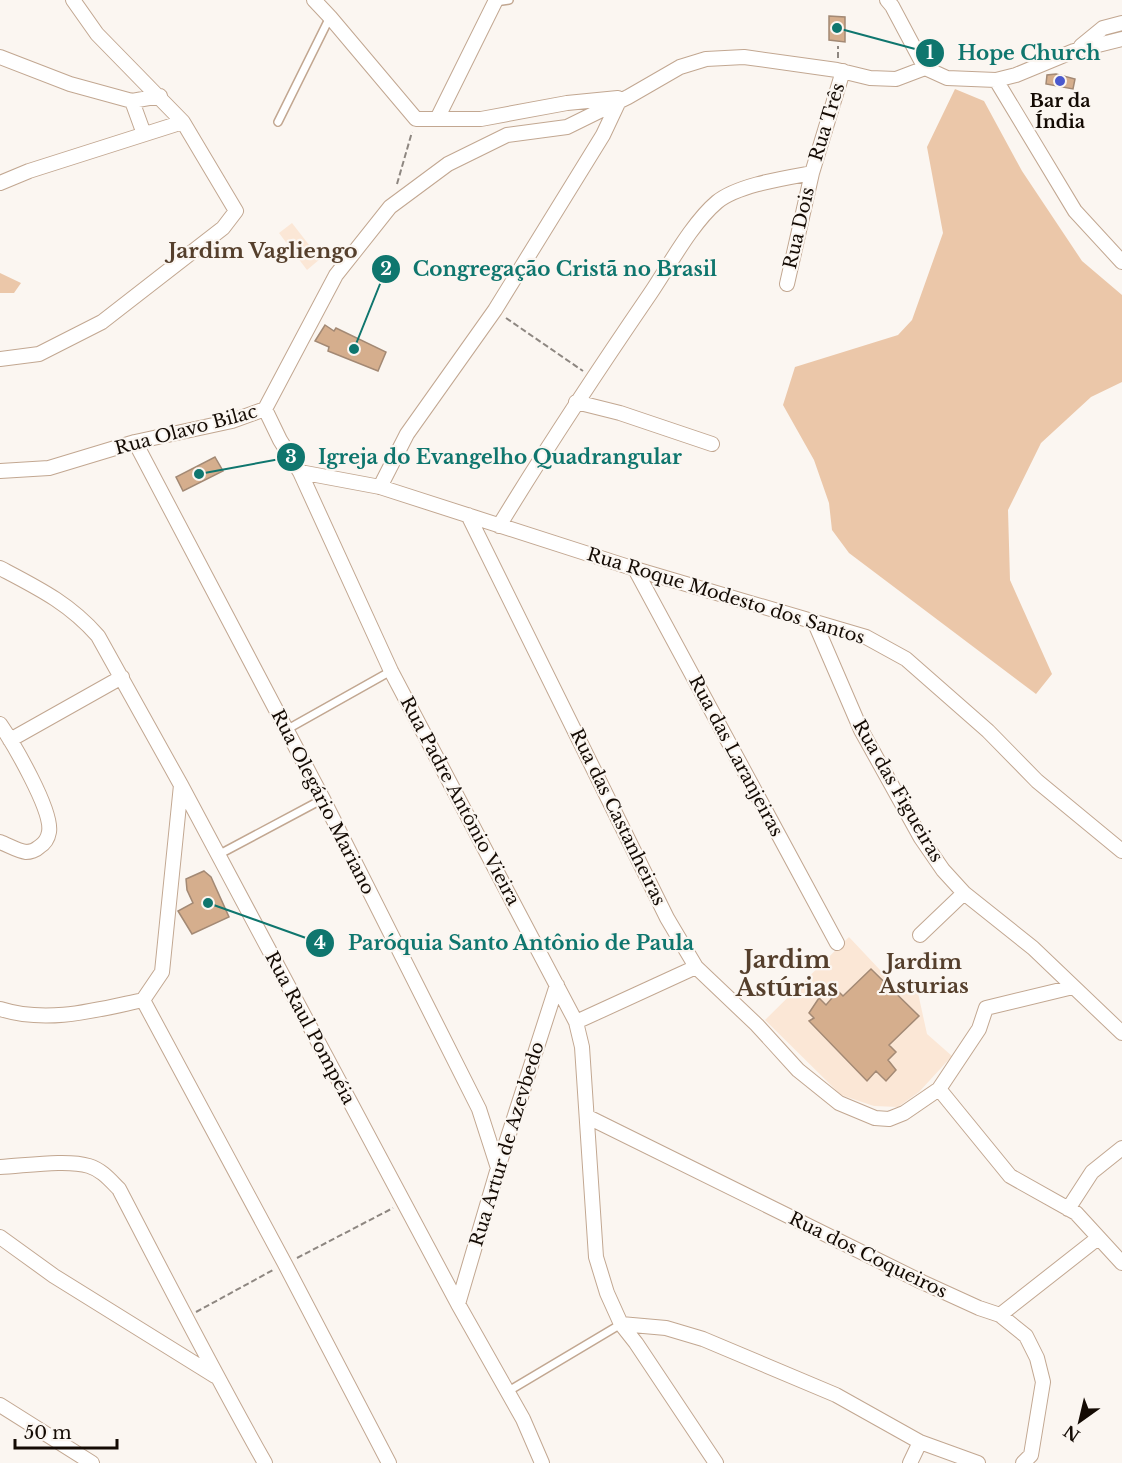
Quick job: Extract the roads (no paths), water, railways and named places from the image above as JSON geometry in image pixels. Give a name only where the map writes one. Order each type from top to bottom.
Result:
[{"type":"street","points":[[0,359],[39,354],[102,322],[223,228],[236,212],[183,122],[97,34],[73,0]]},
{"type":"street","points":[[314,0],[416,119],[481,119],[567,103],[624,99]]},
{"type":"street","points":[[886,0],[892,6],[926,68],[947,78],[996,80],[1016,75],[1074,51],[1122,39]]},
{"type":"street","points":[[437,119],[500,1]]},
{"type":"street","points":[[1074,51],[1103,28],[1122,23]]},
{"type":"street","points":[[0,57],[70,84],[132,101],[160,96]]},
{"type":"street","name":"Rua Olavo Bilac","points":[[0,471],[49,468],[135,442],[232,421],[265,409],[336,275],[390,207],[448,164],[507,135],[567,128],[680,67],[706,59],[744,57],[843,71],[870,78],[896,79],[926,68]]},
{"type":"street","name":"Rua Três","points":[[812,173],[843,71]]},
{"type":"street","points":[[996,80],[1076,211],[1122,262]]},
{"type":"street","points":[[380,487],[407,434],[495,310],[624,99]]},
{"type":"street","points":[[132,101],[144,134]]},
{"type":"street","points":[[0,183],[29,171],[183,122]]},
{"type":"street","points":[[499,526],[576,402],[694,229],[718,201],[757,184],[812,173]]},
{"type":"street","name":"Rua Dois","points":[[787,284],[812,173]]},
{"type":"street","points":[[576,402],[620,413],[712,444]]},
{"type":"street","name":"Rua Padre Antônio Vieira","points":[[265,409],[280,440],[300,472],[391,671],[576,1022],[582,1047],[588,1117],[596,1257],[607,1293],[621,1324],[716,1463]]},
{"type":"street","name":"Rua Olegário Mariano","points":[[135,442],[323,799],[478,1108],[498,1168]]},
{"type":"street","name":"Rua Roque Modesto dos Santos","points":[[300,472],[380,487],[635,569],[866,637],[906,659],[988,731],[1037,781],[1122,851]]},
{"type":"street","name":"Rua das Castanheiras","points":[[468,515],[668,918],[696,967],[757,1025],[798,1070],[839,1102],[874,1118],[889,1119],[904,1113],[939,1089],[979,1029],[986,1008],[1073,987]]},
{"type":"street","name":"Rua Raul Pompéia","points":[[0,568],[51,594],[81,618],[98,636],[181,785],[458,1304],[523,1419],[542,1463]]},
{"type":"street","name":"Rua das Laranjeiras","points":[[635,569],[837,943]]},
{"type":"street","name":"Rua das Figueiras","points":[[814,621],[861,730],[921,838],[943,870],[964,892],[1034,948],[1122,1033]]},
{"type":"street","points":[[10,740],[122,677]]},
{"type":"street","points":[[0,724],[42,803],[49,821],[49,833],[44,844],[36,850],[26,852],[0,842]]},
{"type":"street","points":[[0,1009],[14,1013],[63,1016],[143,1000],[162,972],[181,785]]},
{"type":"street","points":[[920,935],[964,892]]},
{"type":"street","points":[[576,1022],[696,967]]},
{"type":"street","name":"Rua Artur de Azevbedo","points":[[458,1304],[498,1168],[557,985]]},
{"type":"street","points":[[143,1000],[389,1463]]},
{"type":"street","points":[[939,1089],[1011,1176],[1076,1213],[1122,1263]]},
{"type":"street","name":"Rua dos Coqueiros","points":[[588,1117],[922,1282],[1000,1315],[1026,1336],[1037,1358],[1043,1382],[1031,1455],[1023,1463]]},
{"type":"street","points":[[1068,1209],[1092,1172],[1122,1148]]},
{"type":"street","points":[[0,1167],[70,1164],[89,1166],[105,1175],[118,1189],[187,1317],[216,1377],[265,1463]]},
{"type":"street","points":[[0,1237],[63,1282],[216,1377]]},
{"type":"street","points":[[1000,1315],[1098,1238]]},
{"type":"street","points":[[621,1324],[666,1328],[703,1339],[836,1395],[920,1442],[978,1463]]},
{"type":"street","points":[[0,1405],[92,1463]]},
{"type":"street","points":[[910,1463],[920,1442]]},
{"type":"lane","points":[[279,122],[330,17]]},
{"type":"lane","points":[[286,730],[391,671]]},
{"type":"lane","points":[[218,855],[323,799]]},
{"type":"lane","points":[[507,1392],[621,1324]]},
{"type":"place","name":"Hope Church","points":[[837,28]]},
{"type":"place","name":"Bar da Índia","points":[[1060,81]]},
{"type":"place","name":"Congregação Cristã no Brasil","points":[[354,349]]},
{"type":"place","name":"Igreja do Evangelho Quadrangular","points":[[199,474]]},
{"type":"place","name":"Paróquia Santo Antônio de Paula","points":[[208,903]]},
{"type":"district","name":"Jardim Vagliengo","points":[[263,251]]},
{"type":"district","name":"Jardim Astúrias","points":[[787,973]]},
{"type":"district","name":"Jardim Asturias","points":[[924,974]]}]
